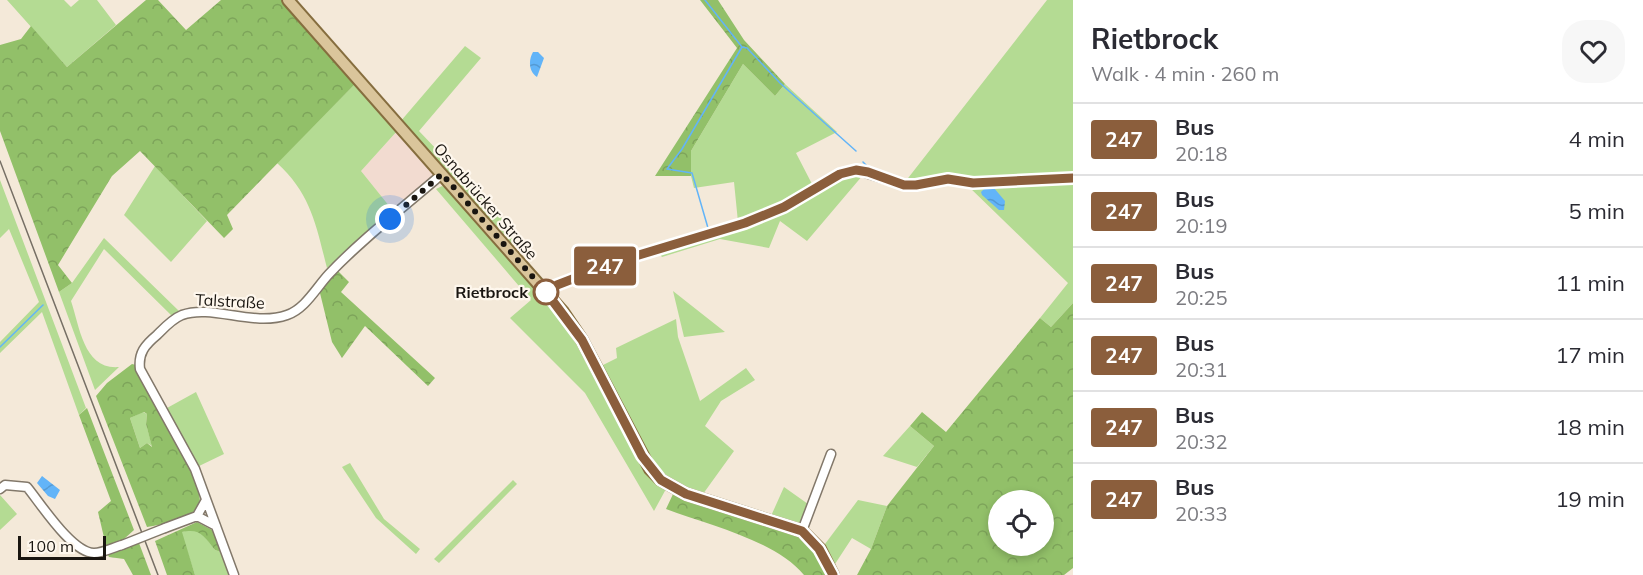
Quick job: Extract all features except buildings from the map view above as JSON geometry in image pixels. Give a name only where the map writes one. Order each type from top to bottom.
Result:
[{"type":"main road","name":"Osnabrücker Straße","points":[[288,0],[546,292],[582,340],[642,456],[661,480],[686,494],[802,531]]},
{"type":"main road","points":[[802,531],[819,549],[833,575]]},
{"type":"street","points":[[546,292],[587,273],[641,253],[745,223],[784,207],[840,174],[856,170],[904,185],[948,179],[973,183],[1073,178]]},
{"type":"street","name":"Talstraße","points":[[234,575],[191,461],[140,369],[139,359],[147,342],[174,320],[191,313],[266,319],[287,315],[298,309],[329,274],[442,174]]},
{"type":"street","points":[[802,531],[831,454]]},
{"type":"street","points":[[0,489],[5,486],[27,487],[73,543],[83,551],[96,553],[197,516],[206,500]]},
{"type":"street","points":[[197,516],[216,526]]},
{"type":"shaded area","points":[[398,130],[436,175],[394,212],[361,171]]},
{"type":"green space","points":[[7,0],[64,0],[71,7],[79,0],[97,0],[116,25],[67,67]]},
{"type":"green space","points":[[146,0],[158,0],[186,30],[221,0],[281,0],[356,83],[227,215],[233,229],[224,238],[140,151],[112,176],[58,265],[72,283],[59,292],[0,131],[0,45],[21,39],[31,26],[67,67]]},
{"type":"green space","points":[[700,0],[718,0],[744,40],[785,84],[775,96],[743,64],[691,151],[691,176],[655,176],[737,48]]},
{"type":"green space","points":[[1047,0],[1073,0],[1073,174],[905,182]]},
{"type":"green space","points":[[465,46],[481,58],[419,131],[520,237],[512,247],[400,122]]},
{"type":"green space","points":[[743,64],[775,96],[785,84],[837,132],[796,153],[812,184],[781,204],[738,222],[734,182],[694,188],[691,176],[691,151]]},
{"type":"green space","points":[[356,83],[398,130],[361,171],[394,212],[327,268],[311,211],[298,186],[277,163]]},
{"type":"green space","points":[[155,166],[207,221],[171,262],[124,215]]},
{"type":"green space","points":[[855,173],[863,175],[807,241],[780,221],[769,248],[720,239],[662,257],[657,251],[743,226],[840,177]]},
{"type":"green space","points":[[0,180],[86,408],[79,415],[42,312],[0,353],[0,342],[39,302],[9,229],[0,238]]},
{"type":"green space","points":[[1073,180],[1073,303],[1051,327],[1040,318],[1068,283],[967,185]]},
{"type":"green space","points":[[442,186],[449,189],[561,318],[580,348],[637,459],[657,484],[666,489],[654,511],[585,393],[510,318],[531,300],[436,189]]},
{"type":"green space","points":[[104,238],[179,311],[172,316],[104,249],[71,301],[81,335],[91,355],[98,362],[107,366],[119,367],[95,390],[59,292],[72,283]]},
{"type":"green space","points":[[337,270],[349,282],[341,292],[435,378],[428,386],[365,326],[342,358],[332,342],[319,289]]},
{"type":"green space","points":[[673,291],[725,332],[684,337]]},
{"type":"green space","points":[[1073,303],[1073,568],[1064,575],[857,575],[871,549],[887,506],[934,446],[910,426],[922,412],[946,432],[1040,318],[1051,327]]},
{"type":"green space","points":[[676,319],[678,337],[700,401],[746,368],[755,380],[721,401],[705,426],[734,451],[703,494],[673,483],[657,472],[599,367],[617,358],[616,348]]},
{"type":"green space","points":[[132,364],[136,365],[139,375],[178,442],[196,481],[200,497],[198,507],[188,516],[175,522],[147,527],[96,396],[107,383]],"holes":[[[144,412],[147,414],[146,424],[152,447],[147,443],[140,448],[130,418]]]},
{"type":"green space","points":[[196,392],[224,454],[197,467],[167,408]]},
{"type":"green space","points":[[87,408],[134,530],[124,539],[106,546],[98,512],[111,501],[79,415]]},
{"type":"green space","points":[[143,412],[147,414],[146,424],[152,446],[147,443],[140,448],[130,418]]},
{"type":"green space","points":[[910,426],[934,446],[917,467],[883,456]]},
{"type":"green space","points":[[350,463],[384,519],[420,549],[416,554],[376,518],[342,467]]},
{"type":"green space","points":[[513,480],[517,484],[439,563],[434,559]]},
{"type":"green space","points":[[784,487],[808,504],[799,524],[771,516]]},
{"type":"green space","points":[[674,492],[801,536],[815,550],[828,575],[804,575],[776,552],[759,543],[666,509]]},
{"type":"green space","points":[[0,495],[17,514],[0,530]]},
{"type":"green space","points":[[858,500],[887,506],[871,549],[852,538],[835,564],[825,544]]},
{"type":"green space","points":[[197,522],[214,531],[221,552],[215,550],[197,532],[182,532],[195,575],[167,575],[155,541]]},
{"type":"green space","points":[[194,529],[202,533],[215,550],[221,552],[230,575],[195,575],[181,532]]},
{"type":"green space","points":[[139,543],[151,575],[133,575],[124,559],[109,557],[107,553]]},
{"type":"water","points":[[533,52],[538,52],[544,58],[537,77],[530,66]]},
{"type":"water","points":[[987,186],[994,188],[1005,201],[1004,210],[999,210],[982,195],[981,192]]},
{"type":"water","points":[[42,476],[60,490],[55,499],[48,496],[37,483]]},
{"type":"waterway","points":[[705,0],[742,47],[747,48],[780,83],[856,151]]},
{"type":"waterway","points":[[708,228],[692,173],[667,169],[682,149],[742,47]]},
{"type":"waterway","points":[[863,162],[867,166],[907,181]]},
{"type":"waterway","points":[[920,180],[945,175],[968,178]]},
{"type":"waterway","points":[[0,347],[43,305]]},
{"type":"railway","points":[[0,161],[158,575]]},
{"type":"bus line","name":"247","points":[[833,575],[812,539],[802,531],[790,525],[716,505],[672,488],[661,480],[642,456],[582,340],[546,292],[557,285],[653,249],[745,223],[784,207],[827,180],[856,170],[904,185],[948,179],[973,183],[1073,178]]},
{"type":"place","name":"Rietbrock","points":[[546,292]]},
{"type":"route","points":[[390,219],[442,174],[546,292]]}]
